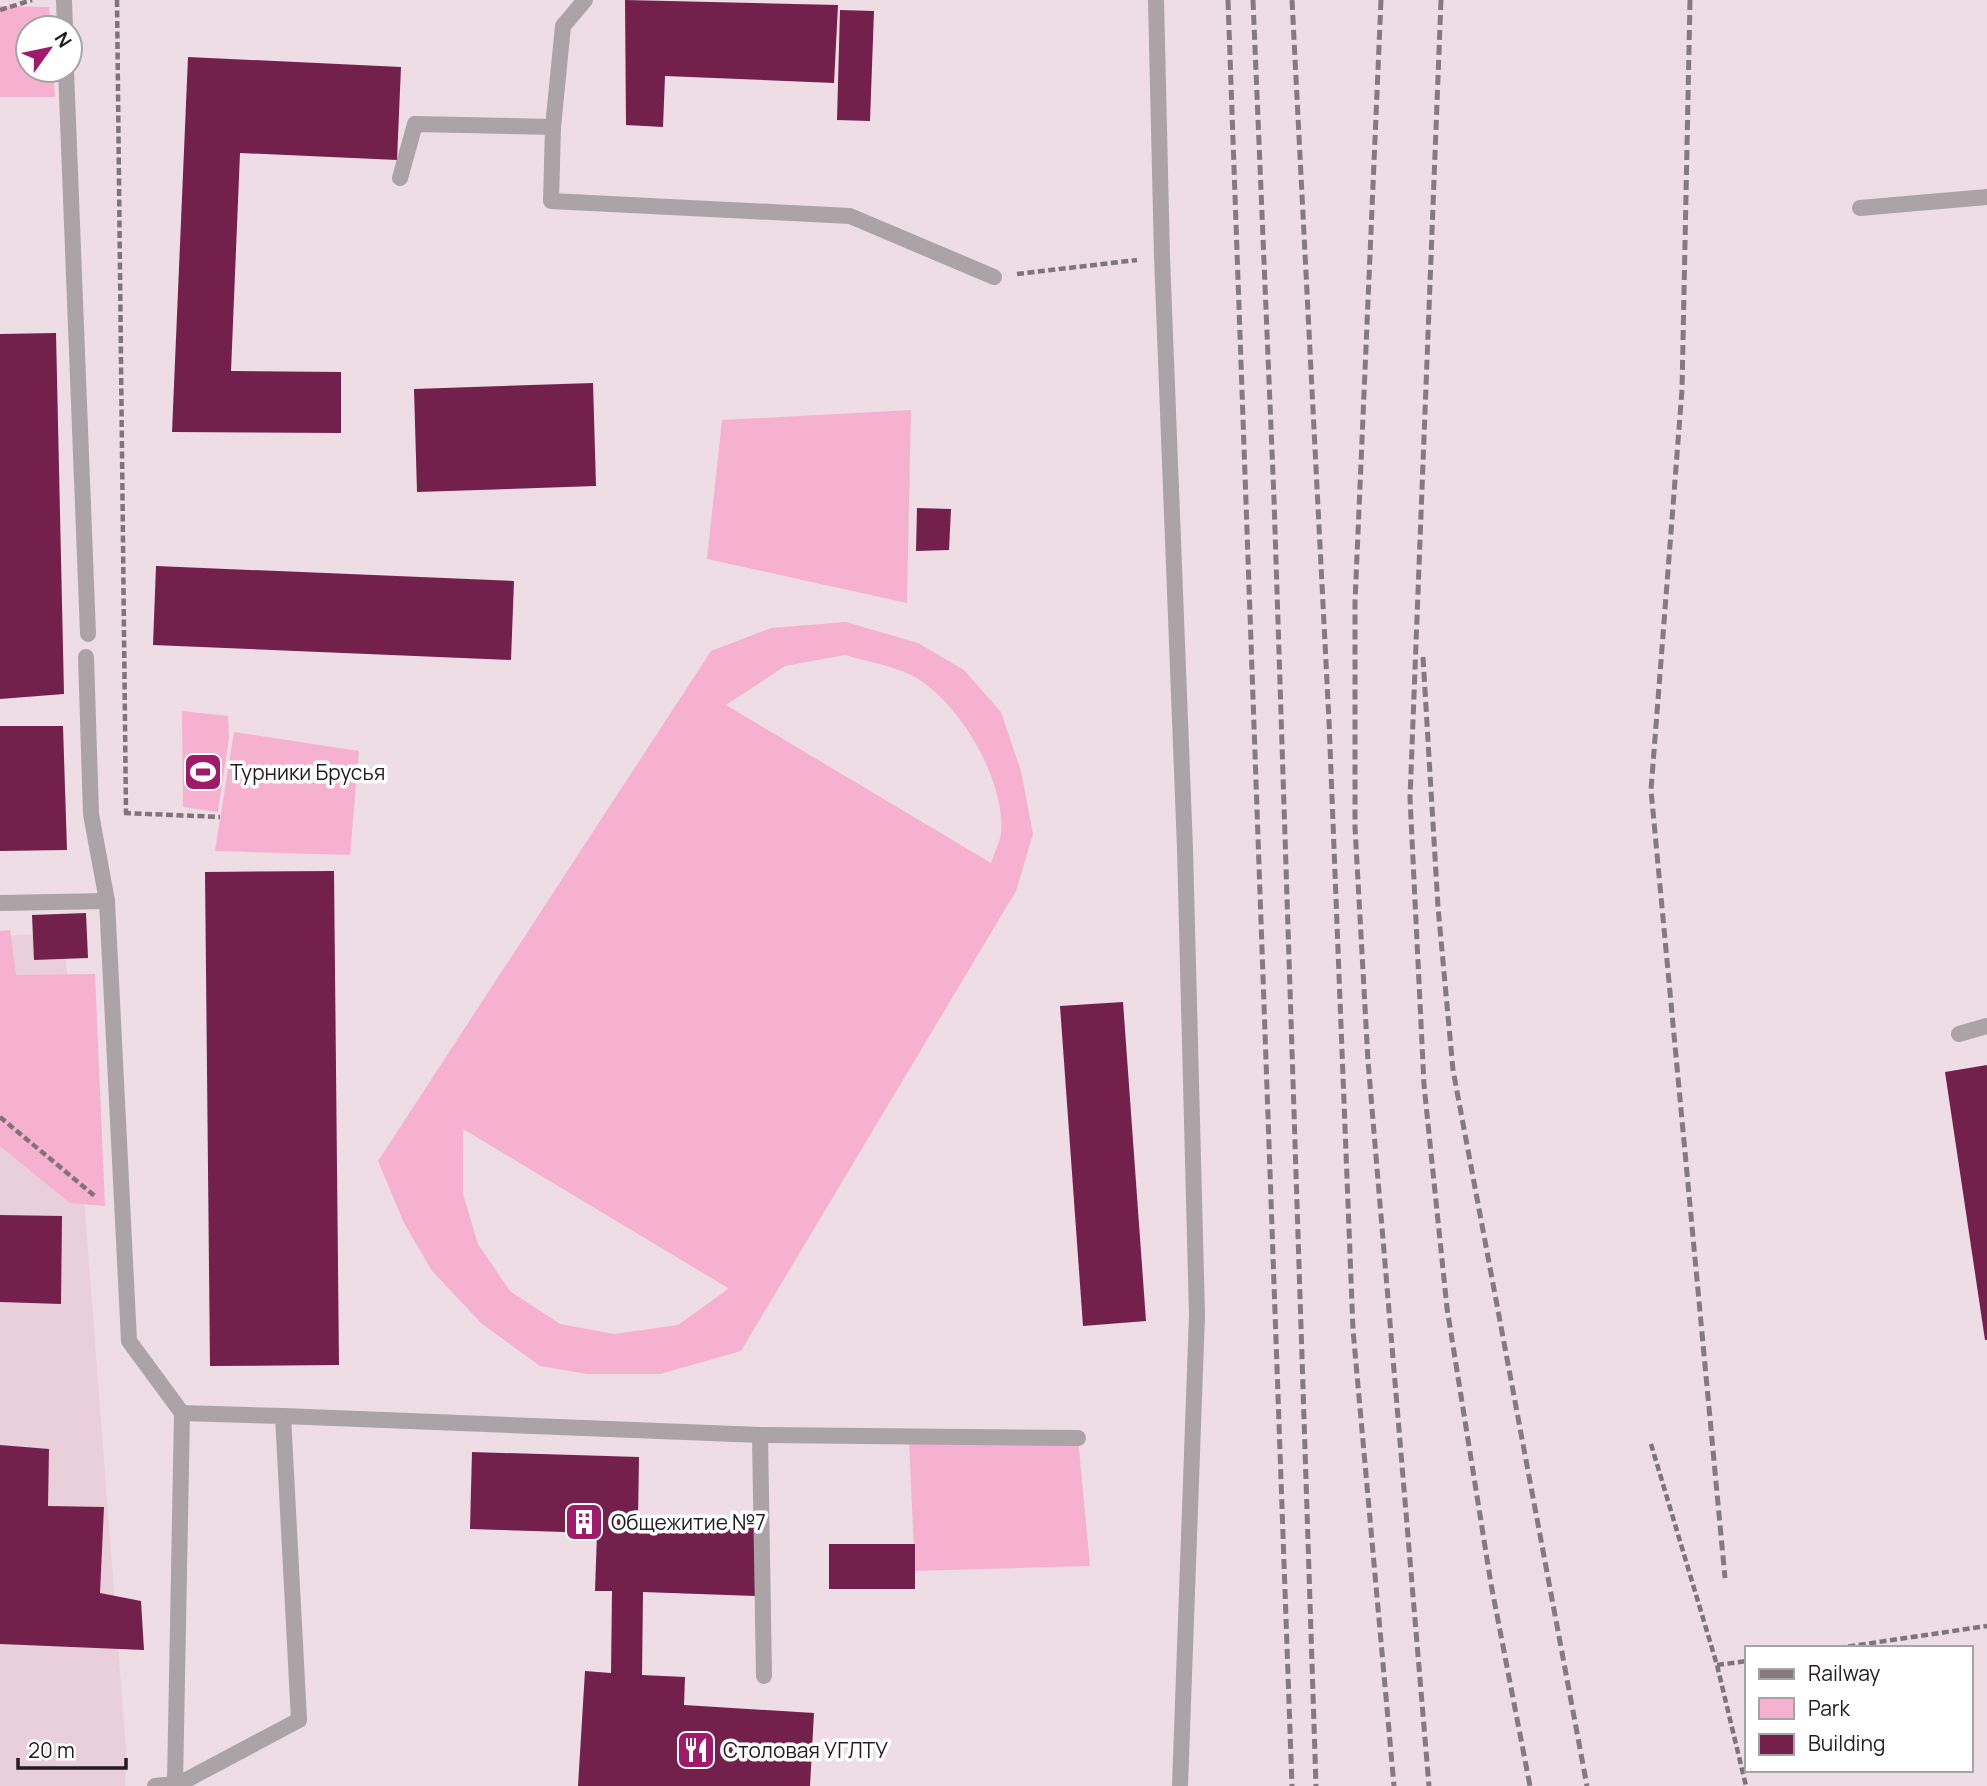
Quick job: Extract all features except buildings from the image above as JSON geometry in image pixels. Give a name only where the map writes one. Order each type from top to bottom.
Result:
[{"type":"lane","points":[[585,0],[563,26],[553,127],[551,201],[850,216],[995,277]]},
{"type":"lane","points":[[1156,0],[1162,257],[1185,849],[1197,1315],[1180,1786]]},
{"type":"lane","points":[[67,84],[88,634]]},
{"type":"lane","points":[[400,178],[415,124],[553,127]]},
{"type":"lane","points":[[1860,208],[1987,197]]},
{"type":"lane","points":[[86,657],[91,814],[107,901],[129,1341],[182,1413],[175,1785]]},
{"type":"lane","points":[[0,903],[107,901]]},
{"type":"lane","points":[[1959,1034],[1987,1026]]},
{"type":"lane","points":[[182,1413],[760,1435],[1078,1438]]},
{"type":"lane","points":[[155,1786],[175,1785],[299,1720],[284,1416]]},
{"type":"lane","points":[[760,1435],[764,1676]]},
{"type":"path","points":[[0,9],[32,0]]},
{"type":"path","points":[[117,0],[126,813]]},
{"type":"path","points":[[995,277],[1162,257]]},
{"type":"path","points":[[91,814],[220,817]]},
{"type":"path","points":[[0,1117],[123,1219]]},
{"type":"path","points":[[1651,1444],[1717,1665],[1746,1786]]},
{"type":"path","points":[[1852,1646],[1987,1626]]},
{"type":"path","points":[[1717,1665],[1745,1661]]},
{"type":"shaded area","points":[[64,933],[126,1751],[125,1786],[0,1786],[0,936]]},
{"type":"green space","points":[[0,6],[49,7],[50,14],[14,14],[14,84],[54,84],[55,97],[0,97]]},
{"type":"green space","points":[[911,410],[907,603],[707,559],[722,420]]},
{"type":"green space","points":[[846,622],[918,643],[964,670],[1001,712],[1021,771],[1033,834],[1016,891],[741,1351],[660,1374],[587,1374],[540,1366],[482,1324],[432,1271],[404,1223],[378,1161],[711,651],[771,628]],"holes":[[[845,655],[907,673],[925,684],[960,719],[986,764],[995,788],[1001,833],[991,863],[726,705],[785,666]],[[463,1129],[728,1288],[728,1289],[678,1325],[614,1334],[560,1324],[510,1291],[478,1244],[463,1194]]]},
{"type":"green space","name":"Турники Брусья","points":[[182,711],[228,716],[229,738],[218,812],[183,807]]},
{"type":"green space","points":[[234,732],[359,751],[350,855],[215,851]]},
{"type":"green space","points":[[10,930],[16,975],[95,974],[105,1206],[70,1203],[0,1146],[0,931]]},
{"type":"green space","points":[[1078,1438],[1090,1566],[915,1571],[909,1442]]},
{"type":"railway","points":[[1228,0],[1292,1786]]},
{"type":"railway","points":[[1253,0],[1274,499],[1316,1786]]},
{"type":"railway","points":[[1292,0],[1329,721],[1353,1330],[1394,1786]]},
{"type":"railway","points":[[1381,0],[1355,602],[1355,827],[1368,1061],[1429,1786]]},
{"type":"railway","points":[[1441,0],[1410,798],[1424,1085],[1447,1308],[1491,1584],[1530,1786]]},
{"type":"railway","points":[[1690,0],[1682,390],[1651,790],[1725,1578]]},
{"type":"railway","points":[[1423,657],[1438,907],[1453,1070],[1587,1786]]},
{"type":"place","name":"Турники Брусья","points":[[203,772]]},
{"type":"place","name":"Общежитие №7","points":[[584,1522]]},
{"type":"place","name":"Столовая УГЛТУ","points":[[696,1750]]}]
